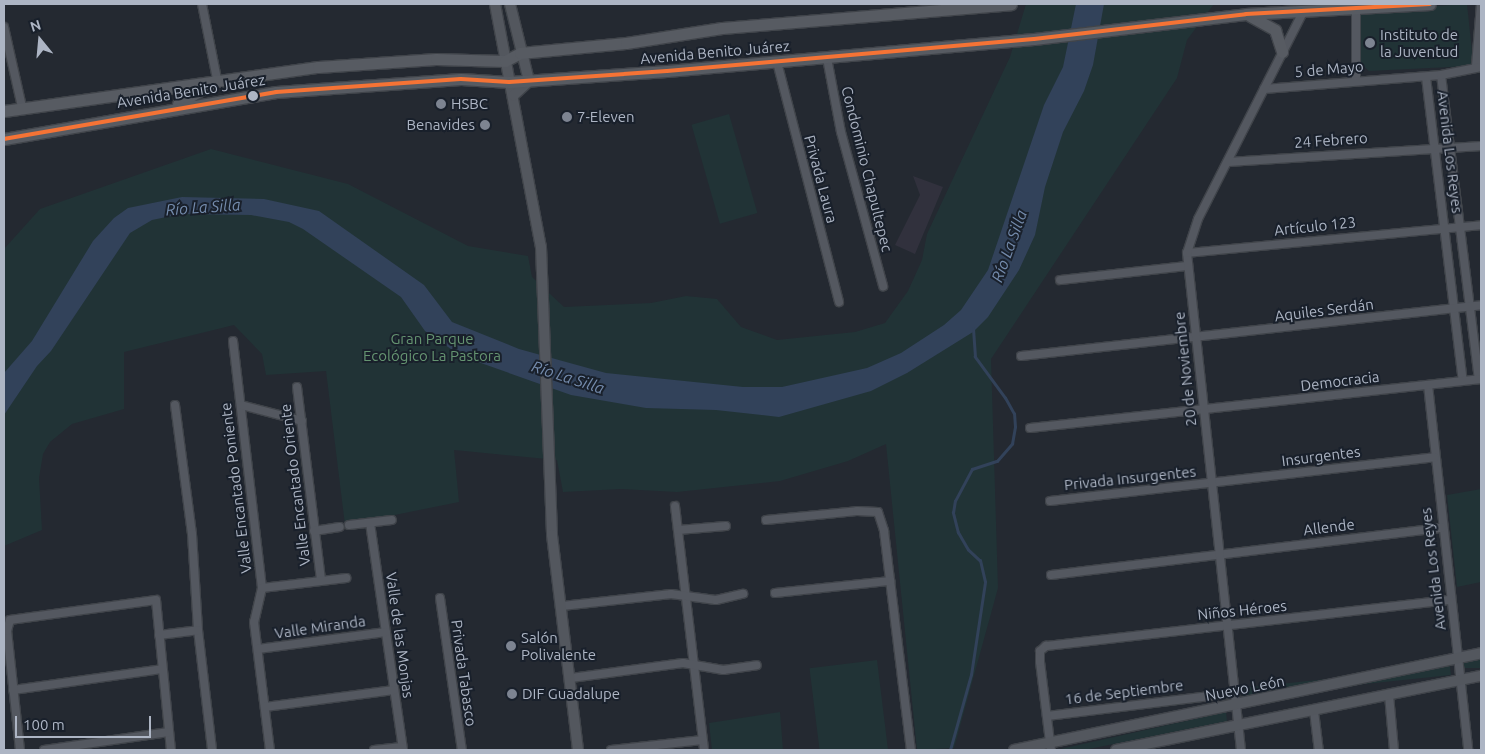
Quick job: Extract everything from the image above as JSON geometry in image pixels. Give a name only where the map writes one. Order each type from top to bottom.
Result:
[{"type":"main road","name":"Avenida Benito Juárez","points":[[4,111],[217,79],[394,61],[505,61],[520,53],[626,43],[722,28],[1011,4]]},
{"type":"main road","name":"Avenida Benito Juárez","points":[[4,139],[172,108],[321,88],[461,79],[509,82],[529,81],[827,58],[1034,39],[1173,24],[1303,7],[1356,10],[1430,4]]},
{"type":"main road","points":[[1246,14],[1275,30],[1282,52]]},
{"type":"main road","points":[[172,108],[217,79]]},
{"type":"street","points":[[202,4],[217,79]]},
{"type":"street","points":[[495,4],[509,82],[514,95],[541,247],[546,320],[547,450],[552,534],[578,750]]},
{"type":"street","points":[[510,4],[520,53],[529,81],[514,95]]},
{"type":"street","points":[[1479,67],[1480,4]]},
{"type":"street","name":"20 de Noviembre","points":[[1241,750],[1187,253],[1192,233],[1303,7]]},
{"type":"street","points":[[1356,10],[1356,80]]},
{"type":"street","points":[[4,27],[22,107]]},
{"type":"street","name":"Condominio Chapultepec","points":[[827,58],[841,132],[883,286]]},
{"type":"street","name":"Privada Laura","points":[[776,62],[839,302]]},
{"type":"street","name":"5 de Mayo","points":[[1264,89],[1356,80],[1441,76],[1479,67]]},
{"type":"street","name":"Avenida Los Reyes","points":[[1441,76],[1480,379]]},
{"type":"street","name":"Avenida Los Reyes","points":[[1426,77],[1456,308],[1462,381]]},
{"type":"street","name":"24 Febrero","points":[[1228,162],[1435,147],[1481,146]]},
{"type":"street","name":"Artículo 123","points":[[1187,253],[1481,225]]},
{"type":"street","points":[[1060,280],[1187,266]]},
{"type":"street","name":"Aquiles Serdán","points":[[1021,356],[1481,305]]},
{"type":"street","name":"Valle Encantado Poniente","points":[[233,341],[262,588],[254,610],[270,750]]},
{"type":"street","name":"Democracia","points":[[1030,428],[1203,411],[1480,379]]},
{"type":"street","name":"Avenida Los Reyes","points":[[1428,385],[1449,600],[1458,659],[1468,750]]},
{"type":"street","name":"Valle Encantado Oriente","points":[[297,387],[320,580]]},
{"type":"street","points":[[175,405],[195,566],[198,630],[212,750]]},
{"type":"street","points":[[241,405],[302,421]]},
{"type":"street","name":"Insurgentes","points":[[1212,484],[1434,457]]},
{"type":"street","name":"Privada Insurgentes","points":[[1050,501],[1212,484]]},
{"type":"street","points":[[675,506],[692,664],[704,750]]},
{"type":"street","points":[[766,520],[857,511],[878,512],[890,581],[911,750]]},
{"type":"street","points":[[314,531],[392,520]]},
{"type":"street","name":"Valle de las Monjas","points":[[370,523],[402,748]]},
{"type":"street","points":[[678,530],[726,526]]},
{"type":"street","name":"Allende","points":[[1051,575],[1108,566],[1442,528]]},
{"type":"street","points":[[262,588],[346,578]]},
{"type":"street","points":[[776,593],[890,581]]},
{"type":"street","points":[[562,606],[671,594],[716,600],[743,594]]},
{"type":"street","name":"Privada Tabasco","points":[[440,598],[462,750]]},
{"type":"street","points":[[20,750],[7,631],[10,620],[156,600],[171,750]]},
{"type":"street","name":"Niños Héroes","points":[[1047,716],[1040,651],[1051,645],[1449,600]]},
{"type":"street","points":[[158,635],[198,630]]},
{"type":"street","name":"Valle Miranda","points":[[258,649],[386,632]]},
{"type":"street","name":"Nuevo León","points":[[1014,750],[1050,746],[1481,654]]},
{"type":"street","points":[[570,678],[692,664],[723,670],[757,664]]},
{"type":"street","points":[[13,690],[162,669]]},
{"type":"street","points":[[1116,750],[1481,676]]},
{"type":"street","points":[[265,706],[394,690]]},
{"type":"street","name":"16 de Septiembre","points":[[1047,716],[1235,693]]},
{"type":"street","points":[[1389,695],[1394,750]]},
{"type":"street","points":[[1314,711],[1319,750]]},
{"type":"street","points":[[1047,716],[1050,746]]},
{"type":"street","points":[[44,750],[169,732]]},
{"type":"street","points":[[611,750],[702,740]]},
{"type":"street","points":[[374,750],[402,748]]},
{"type":"shaded area","points":[[913,176],[943,187],[915,254],[895,245],[920,195]]},
{"type":"green space","name":"Gran Parque Ecológico La Pastora","points":[[1026,4],[1214,4],[1187,40],[1177,78],[991,359],[998,588],[954,748],[917,750],[886,444],[848,461],[780,481],[677,492],[621,489],[563,492],[557,460],[454,450],[459,502],[345,525],[326,371],[266,375],[262,354],[234,325],[124,352],[124,409],[72,424],[50,442],[43,454],[39,478],[42,530],[4,546],[4,249],[40,209],[211,149],[348,184],[468,246],[528,256],[532,277],[564,307],[651,303],[686,296],[717,299],[741,327],[777,340],[855,332],[885,323],[908,291],[922,260],[927,234],[1010,57]]},
{"type":"green space","points":[[1467,4],[1473,61],[1470,66],[1369,71],[1360,63],[1358,11]]},
{"type":"green space","points":[[729,114],[757,213],[720,224],[692,125]]},
{"type":"green space","points":[[1481,489],[1481,582],[1457,587],[1447,495]]},
{"type":"green space","points":[[877,660],[888,750],[820,750],[810,668]]},
{"type":"green space","points":[[1463,660],[1481,660],[1481,668],[1463,668]]},
{"type":"green space","points":[[1450,666],[1451,675],[1243,697],[1242,688]]},
{"type":"green space","points":[[780,712],[783,750],[712,750],[709,723]]},
{"type":"green space","points":[[1226,712],[1227,721],[1084,750],[1056,750]]},
{"type":"water","name":"Río La Silla","points":[[1076,4],[1104,4],[1093,65],[1084,91],[1063,132],[1045,187],[1035,235],[1019,270],[988,317],[973,332],[907,373],[871,391],[779,417],[716,410],[646,408],[571,395],[461,356],[425,331],[401,297],[303,229],[289,222],[251,215],[181,214],[152,220],[130,233],[51,351],[37,366],[4,415],[4,373],[32,341],[93,241],[114,218],[128,208],[182,197],[264,199],[319,211],[424,285],[452,322],[519,349],[606,373],[743,387],[782,387],[867,368],[901,353],[944,325],[961,310],[988,270],[1044,105],[1063,67]]},
{"type":"waterway","points":[[950,750],[971,675],[985,582],[980,561],[968,550],[958,533],[953,513],[955,501],[972,469],[997,461],[1012,444],[1015,427],[1014,414],[1005,398],[975,357],[973,329]]},
{"type":"transit line","points":[[4,139],[276,92],[461,79],[509,82],[667,71],[1034,39],[1246,14],[1430,4]]},
{"type":"place","name":"Instituto de la Juventud","points":[[1370,43]]},
{"type":"place","name":"HSBC","points":[[441,104]]},
{"type":"place","name":"7-Eleven","points":[[567,117]]},
{"type":"place","name":"Benavides","points":[[485,125]]},
{"type":"place","name":"Salón Polivalente","points":[[511,646]]},
{"type":"place","name":"DIF Guadalupe","points":[[512,694]]}]
